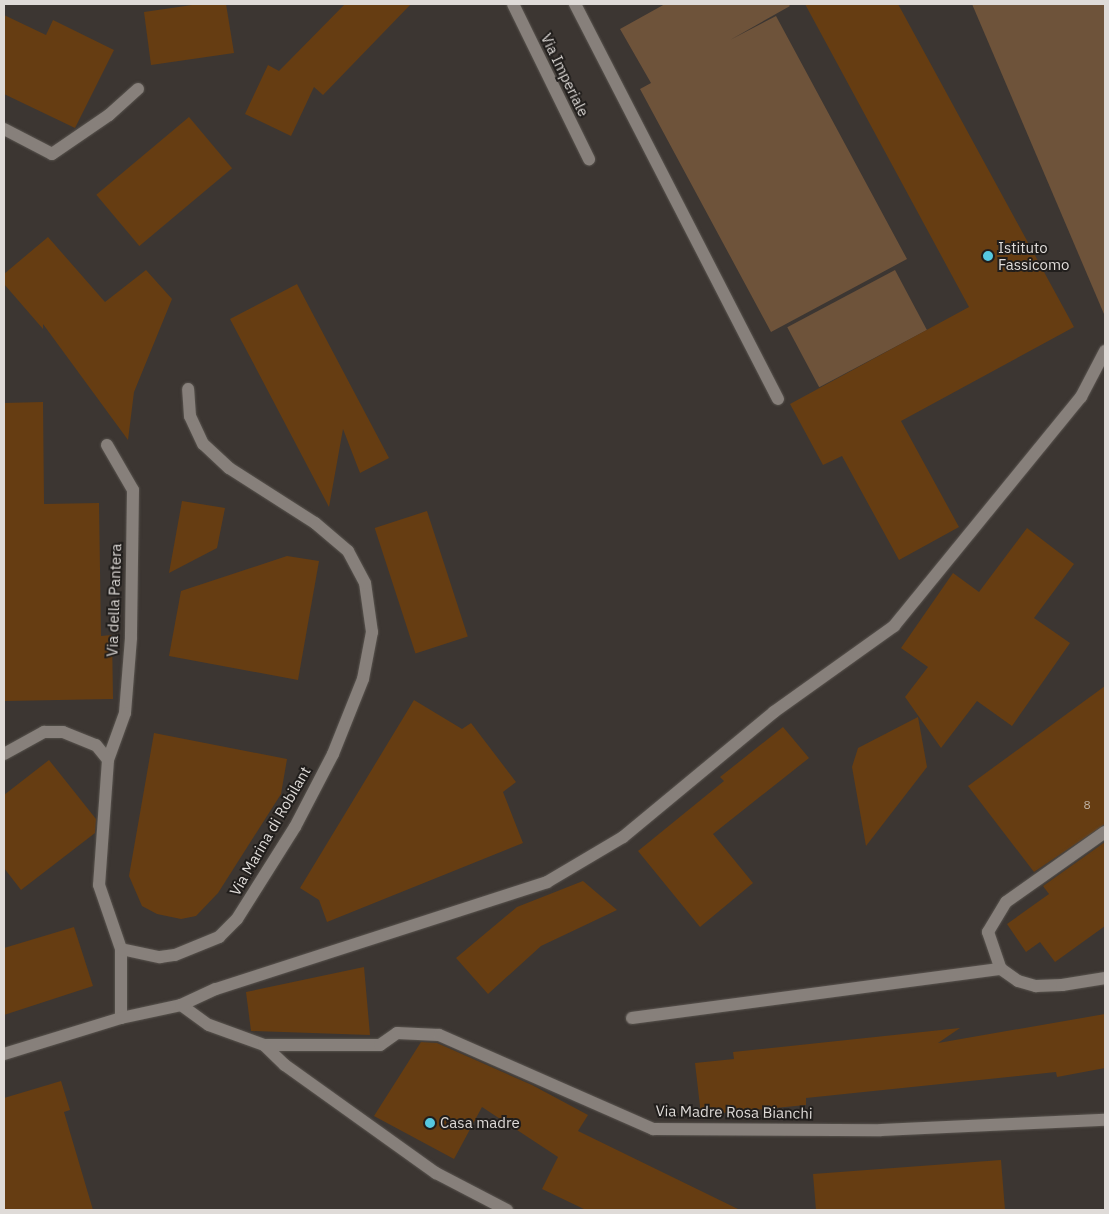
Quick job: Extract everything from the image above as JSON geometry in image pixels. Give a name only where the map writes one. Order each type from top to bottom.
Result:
[{"type":"street","name":"Via Imperiale","points":[[513,4],[589,160]]},
{"type":"street","points":[[575,4],[778,399]]},
{"type":"street","points":[[4,129],[52,154],[109,115],[138,90]]},
{"type":"street","points":[[4,1054],[121,1018],[181,1005],[216,989],[547,882],[624,836],[774,712],[894,626],[1081,397],[1105,351]]},
{"type":"street","name":"Via Marina di Robilant","points":[[121,949],[160,957],[175,955],[219,937],[237,919],[295,827],[333,754],[363,679],[372,632],[365,583],[348,551],[315,523],[229,468],[203,444],[190,416],[188,389]]},
{"type":"street","name":"Via della Pantera","points":[[107,445],[133,490],[131,638],[126,694],[124,713],[108,760]]},
{"type":"street","points":[[4,754],[44,732],[63,732],[96,744],[108,760],[99,885],[121,949],[121,1018]]},
{"type":"street","points":[[1105,832],[1006,902],[994,916],[988,932],[1001,969],[1018,981],[1036,986],[1105,978]]},
{"type":"street","points":[[632,1018],[1001,969]]},
{"type":"street","name":"Via Madre Rosa Bianchi","points":[[181,1005],[209,1025],[264,1044],[380,1045],[397,1033],[439,1035],[653,1129],[881,1130],[1105,1120]]},
{"type":"street","name":"Via Madre Rosa Bianchi","points":[[264,1044],[284,1065],[436,1173],[507,1210]]},
{"type":"shaded area","points":[[665,4],[788,4],[790,6],[730,40],[776,16],[907,259],[771,332],[640,89],[651,83],[620,29]]},
{"type":"shaded area","points":[[972,4],[1105,4],[1104,314]]},
{"type":"shaded area","points":[[895,270],[927,330],[819,387],[787,327]]},
{"type":"building","points":[[199,4],[226,4],[234,53],[151,65],[144,12]]},
{"type":"building","points":[[345,4],[411,4],[323,95],[314,87],[291,136],[245,114],[268,65],[279,71]]},
{"type":"building","name":"Istituto Fassicomo","points":[[805,4],[898,4],[1074,327],[901,421],[959,527],[899,560],[842,456],[823,465],[790,404],[969,307]]},
{"type":"building","points":[[4,15],[46,35],[53,20],[114,50],[75,128],[4,94]]},
{"type":"building","points":[[189,117],[232,168],[139,246],[96,195]]},
{"type":"building","points":[[48,237],[105,302],[146,270],[172,299],[134,392],[128,440],[43,324],[43,329],[4,284],[4,274]]},
{"type":"building","points":[[297,284],[389,458],[360,473],[343,429],[329,507],[230,319]]},
{"type":"building","points":[[43,402],[44,504],[99,503],[101,636],[112,635],[113,699],[4,701],[4,403]]},
{"type":"building","points":[[182,501],[225,508],[217,548],[169,573]]},
{"type":"building","points":[[427,511],[468,637],[415,654],[375,528]]},
{"type":"building","points":[[1027,528],[1074,564],[1034,618],[1070,643],[1012,726],[977,701],[941,748],[905,697],[928,667],[901,648],[953,573],[979,592]]},
{"type":"building","points":[[287,556],[319,561],[298,680],[169,656],[181,591]]},
{"type":"building","points":[[1105,686],[1105,824],[1034,872],[968,786]]},
{"type":"building","points":[[414,700],[462,729],[471,723],[516,782],[503,792],[523,843],[327,922],[319,900],[300,888]]},
{"type":"building","points":[[918,717],[927,767],[866,846],[852,767],[858,748]]},
{"type":"building","points":[[783,727],[809,758],[713,834],[753,883],[700,927],[638,851],[724,781],[720,777]]},
{"type":"building","points":[[154,733],[287,759],[281,794],[218,893],[196,916],[181,919],[157,914],[142,906],[129,876]]},
{"type":"building","points":[[49,760],[96,819],[95,833],[21,890],[4,868],[4,795]]},
{"type":"building","points":[[1105,842],[1105,926],[1055,962],[1040,942],[1026,952],[1007,924],[1049,894],[1043,886]]},
{"type":"building","points":[[583,881],[617,910],[541,946],[488,994],[456,958],[517,907]]},
{"type":"building","points":[[74,927],[93,986],[4,1015],[4,948]]},
{"type":"building","points":[[364,967],[370,1035],[251,1031],[246,992]]},
{"type":"building","points":[[1105,1014],[1105,1068],[1057,1077],[1056,1072],[806,1098],[806,1105],[701,1115],[695,1063],[734,1059],[733,1052],[960,1028],[938,1043]]},
{"type":"building","name":"Casa madre","points":[[421,1042],[437,1043],[532,1085],[588,1115],[578,1131],[740,1210],[586,1210],[542,1189],[558,1157],[482,1107],[454,1159],[374,1116]]},
{"type":"building","points":[[61,1081],[70,1110],[64,1112],[93,1210],[4,1210],[4,1098]]},
{"type":"building","points":[[1001,1160],[1005,1210],[816,1210],[813,1174]]},
{"type":"place","name":"Istituto Fassicomo","points":[[988,256]]},
{"type":"place","name":"Casa madre","points":[[430,1123]]}]
